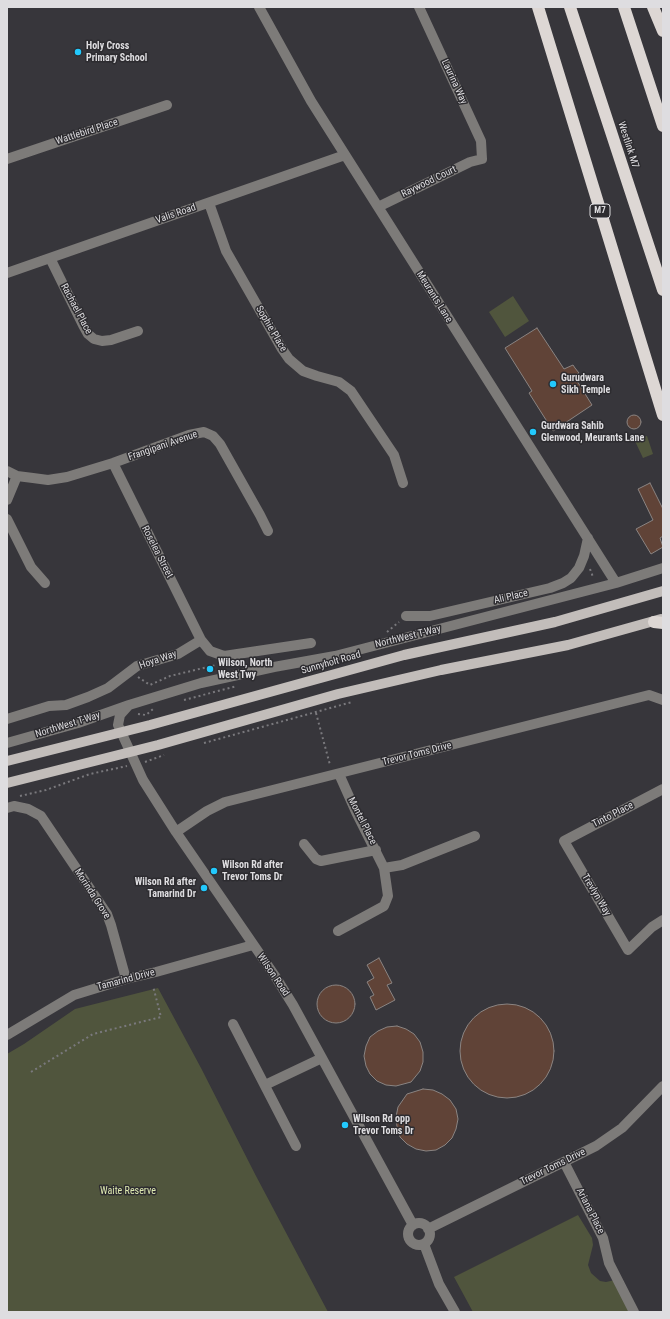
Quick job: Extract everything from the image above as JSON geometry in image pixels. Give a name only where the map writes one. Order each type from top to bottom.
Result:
[{"type":"highway","name":"M7","points":[[538,7],[663,415]]},
{"type":"highway","name":"Westlink M7","points":[[570,7],[663,290]]},
{"type":"highway","points":[[624,7],[663,126]]},
{"type":"highway","points":[[653,7],[663,31]]},
{"type":"main road","name":"Sunnyholt Road","points":[[7,761],[404,655],[555,622],[663,591]]},
{"type":"main road","points":[[7,783],[130,752],[352,690],[441,670],[568,645],[660,621]]},
{"type":"street","name":"Meurants Lane","points":[[259,7],[295,74],[345,155],[616,583]]},
{"type":"street","name":"Laurina Way","points":[[419,7],[481,141],[482,159]]},
{"type":"street","name":"Wattlebird Place","points":[[7,158],[167,105]]},
{"type":"street","name":"Valis Road","points":[[7,273],[345,155]]},
{"type":"street","name":"Raywood Court","points":[[378,207],[470,162],[482,159]]},
{"type":"street","name":"Sophie Place","points":[[209,203],[226,251],[282,349],[289,359],[303,370],[316,376],[339,382],[351,391],[394,455],[403,483]]},
{"type":"street","name":"Rachael Place","points":[[50,258],[83,325],[88,334],[94,339],[102,341],[111,340],[138,331]]},
{"type":"street","name":"Frangipani Avenue","points":[[7,471],[18,476],[48,480],[67,477],[113,464],[189,435],[204,432],[213,436],[220,444],[268,531]]},
{"type":"street","name":"Roselea Street","points":[[113,464],[201,640]]},
{"type":"street","points":[[7,500],[18,476]]},
{"type":"street","points":[[7,519],[31,567],[45,582]]},
{"type":"street","name":"Ali Place","points":[[406,616],[430,616],[563,583],[571,578],[579,568],[584,556],[588,538]]},
{"type":"street","name":"NorthWest T-Way","points":[[7,743],[78,723],[129,705],[201,683],[274,667],[335,656],[616,583],[663,568]]},
{"type":"street","points":[[201,640],[210,651],[224,656],[311,643]]},
{"type":"street","name":"Hoya Way","points":[[7,719],[49,706],[66,705],[108,688],[137,666],[178,654],[201,640]]},
{"type":"street","name":"Trevor Toms Drive","points":[[176,832],[207,811],[225,802],[649,695],[663,700]]},
{"type":"street","points":[[120,732],[118,719],[129,705]]},
{"type":"street","name":"Wilson Road","points":[[120,732],[143,780],[176,832],[294,1005],[413,1225]]},
{"type":"street","name":"Montel Place","points":[[336,775],[384,868],[388,896],[384,906],[338,931]]},
{"type":"street","name":"Tinto Place","points":[[564,841],[663,789]]},
{"type":"street","name":"Morinda Grove","points":[[7,808],[14,806],[28,809],[41,816],[107,914],[126,979]]},
{"type":"street","points":[[384,868],[402,865],[475,836]]},
{"type":"street","name":"Trevlyn Way","points":[[564,841],[628,950],[663,920]]},
{"type":"street","points":[[304,844],[316,859],[321,861],[376,850]]},
{"type":"street","name":"Tamarind Drive","points":[[7,1035],[74,995],[126,979],[253,945]]},
{"type":"street","points":[[233,1024],[296,1146]]},
{"type":"street","points":[[264,1085],[322,1058]]},
{"type":"street","name":"Trevor Toms Drive","points":[[428,1229],[596,1146],[622,1128],[663,1086]]},
{"type":"street","name":"Ariana Place","points":[[564,1162],[603,1238],[608,1263],[634,1312]]},
{"type":"street","points":[[413,1225],[425,1225],[430,1232],[429,1238],[424,1244],[416,1244],[410,1239],[409,1230],[413,1225]]},
{"type":"street","points":[[424,1244],[439,1284],[455,1312]]},
{"type":"path","points":[[588,563],[593,577]]},
{"type":"path","points":[[182,700],[241,686]]},
{"type":"path","points":[[203,744],[357,701]]},
{"type":"path","points":[[138,714],[146,715],[149,711],[159,707]]},
{"type":"path","points":[[316,712],[336,775]]},
{"type":"path","points":[[152,760],[170,753]]},
{"type":"path","points":[[18,797],[46,790],[90,774],[121,768]]},
{"type":"path","points":[[31,1072],[93,1034],[160,1017],[153,986]]},
{"type":"green space","points":[[513,296],[529,321],[505,337],[489,312]]},
{"type":"green space","points":[[647,436],[653,454],[643,458],[634,439]]},
{"type":"green space","name":"Waite Reserve","points":[[158,988],[328,1312],[7,1312],[7,1054],[75,1009]]},
{"type":"green space","points":[[578,1215],[592,1238],[593,1245],[588,1265],[591,1273],[600,1281],[606,1282],[615,1280],[631,1312],[473,1312],[454,1277]]},
{"type":"building","name":"Gurudwara Sikh Temple","points":[[537,328],[564,369],[573,365],[579,373],[574,376],[592,405],[553,431],[529,393],[532,391],[505,348]]},
{"type":"building","points":[[631,415],[637,415],[641,419],[641,425],[637,429],[631,429],[627,425],[627,419]]},
{"type":"building","points":[[650,483],[663,509],[663,536],[660,538],[663,547],[651,554],[636,529],[653,520],[638,489]]},
{"type":"building","points":[[379,958],[392,983],[387,985],[395,1000],[376,1010],[370,997],[374,995],[367,982],[374,978],[367,965]]},
{"type":"building","points":[[336,985],[349,991],[355,1004],[349,1017],[336,1023],[323,1017],[317,1004],[323,991]]},
{"type":"building","points":[[507,1004],[525,1008],[540,1018],[550,1033],[554,1051],[550,1069],[540,1084],[525,1094],[507,1098],[489,1094],[474,1084],[464,1069],[460,1051],[464,1033],[474,1018],[489,1008]]},
{"type":"building","points":[[397,1026],[414,1034],[420,1042],[423,1052],[423,1062],[420,1071],[411,1082],[396,1086],[386,1085],[377,1081],[370,1074],[366,1066],[364,1056],[370,1037],[387,1027]]},
{"type":"building","points":[[423,1089],[433,1090],[442,1094],[450,1100],[456,1109],[458,1119],[452,1138],[445,1145],[436,1150],[426,1151],[416,1149],[407,1144],[400,1137],[397,1127],[396,1117],[398,1107],[407,1094]]},
{"type":"place","name":"Holy Cross Primary School","points":[[78,52]]},
{"type":"place","name":"Gurudwara Sikh Temple","points":[[553,384]]},
{"type":"place","name":"Gurdwara Sahib Glenwood, Meurants Lane","points":[[533,432]]},
{"type":"place","name":"Wilson, North West Twy","points":[[210,669]]},
{"type":"place","name":"Wilson Rd after Trevor Toms Dr","points":[[214,871]]},
{"type":"place","name":"Wilson Rd after Tamarind Dr","points":[[204,888]]},
{"type":"place","name":"Wilson Rd opp Trevor Toms Dr","points":[[345,1125]]}]
